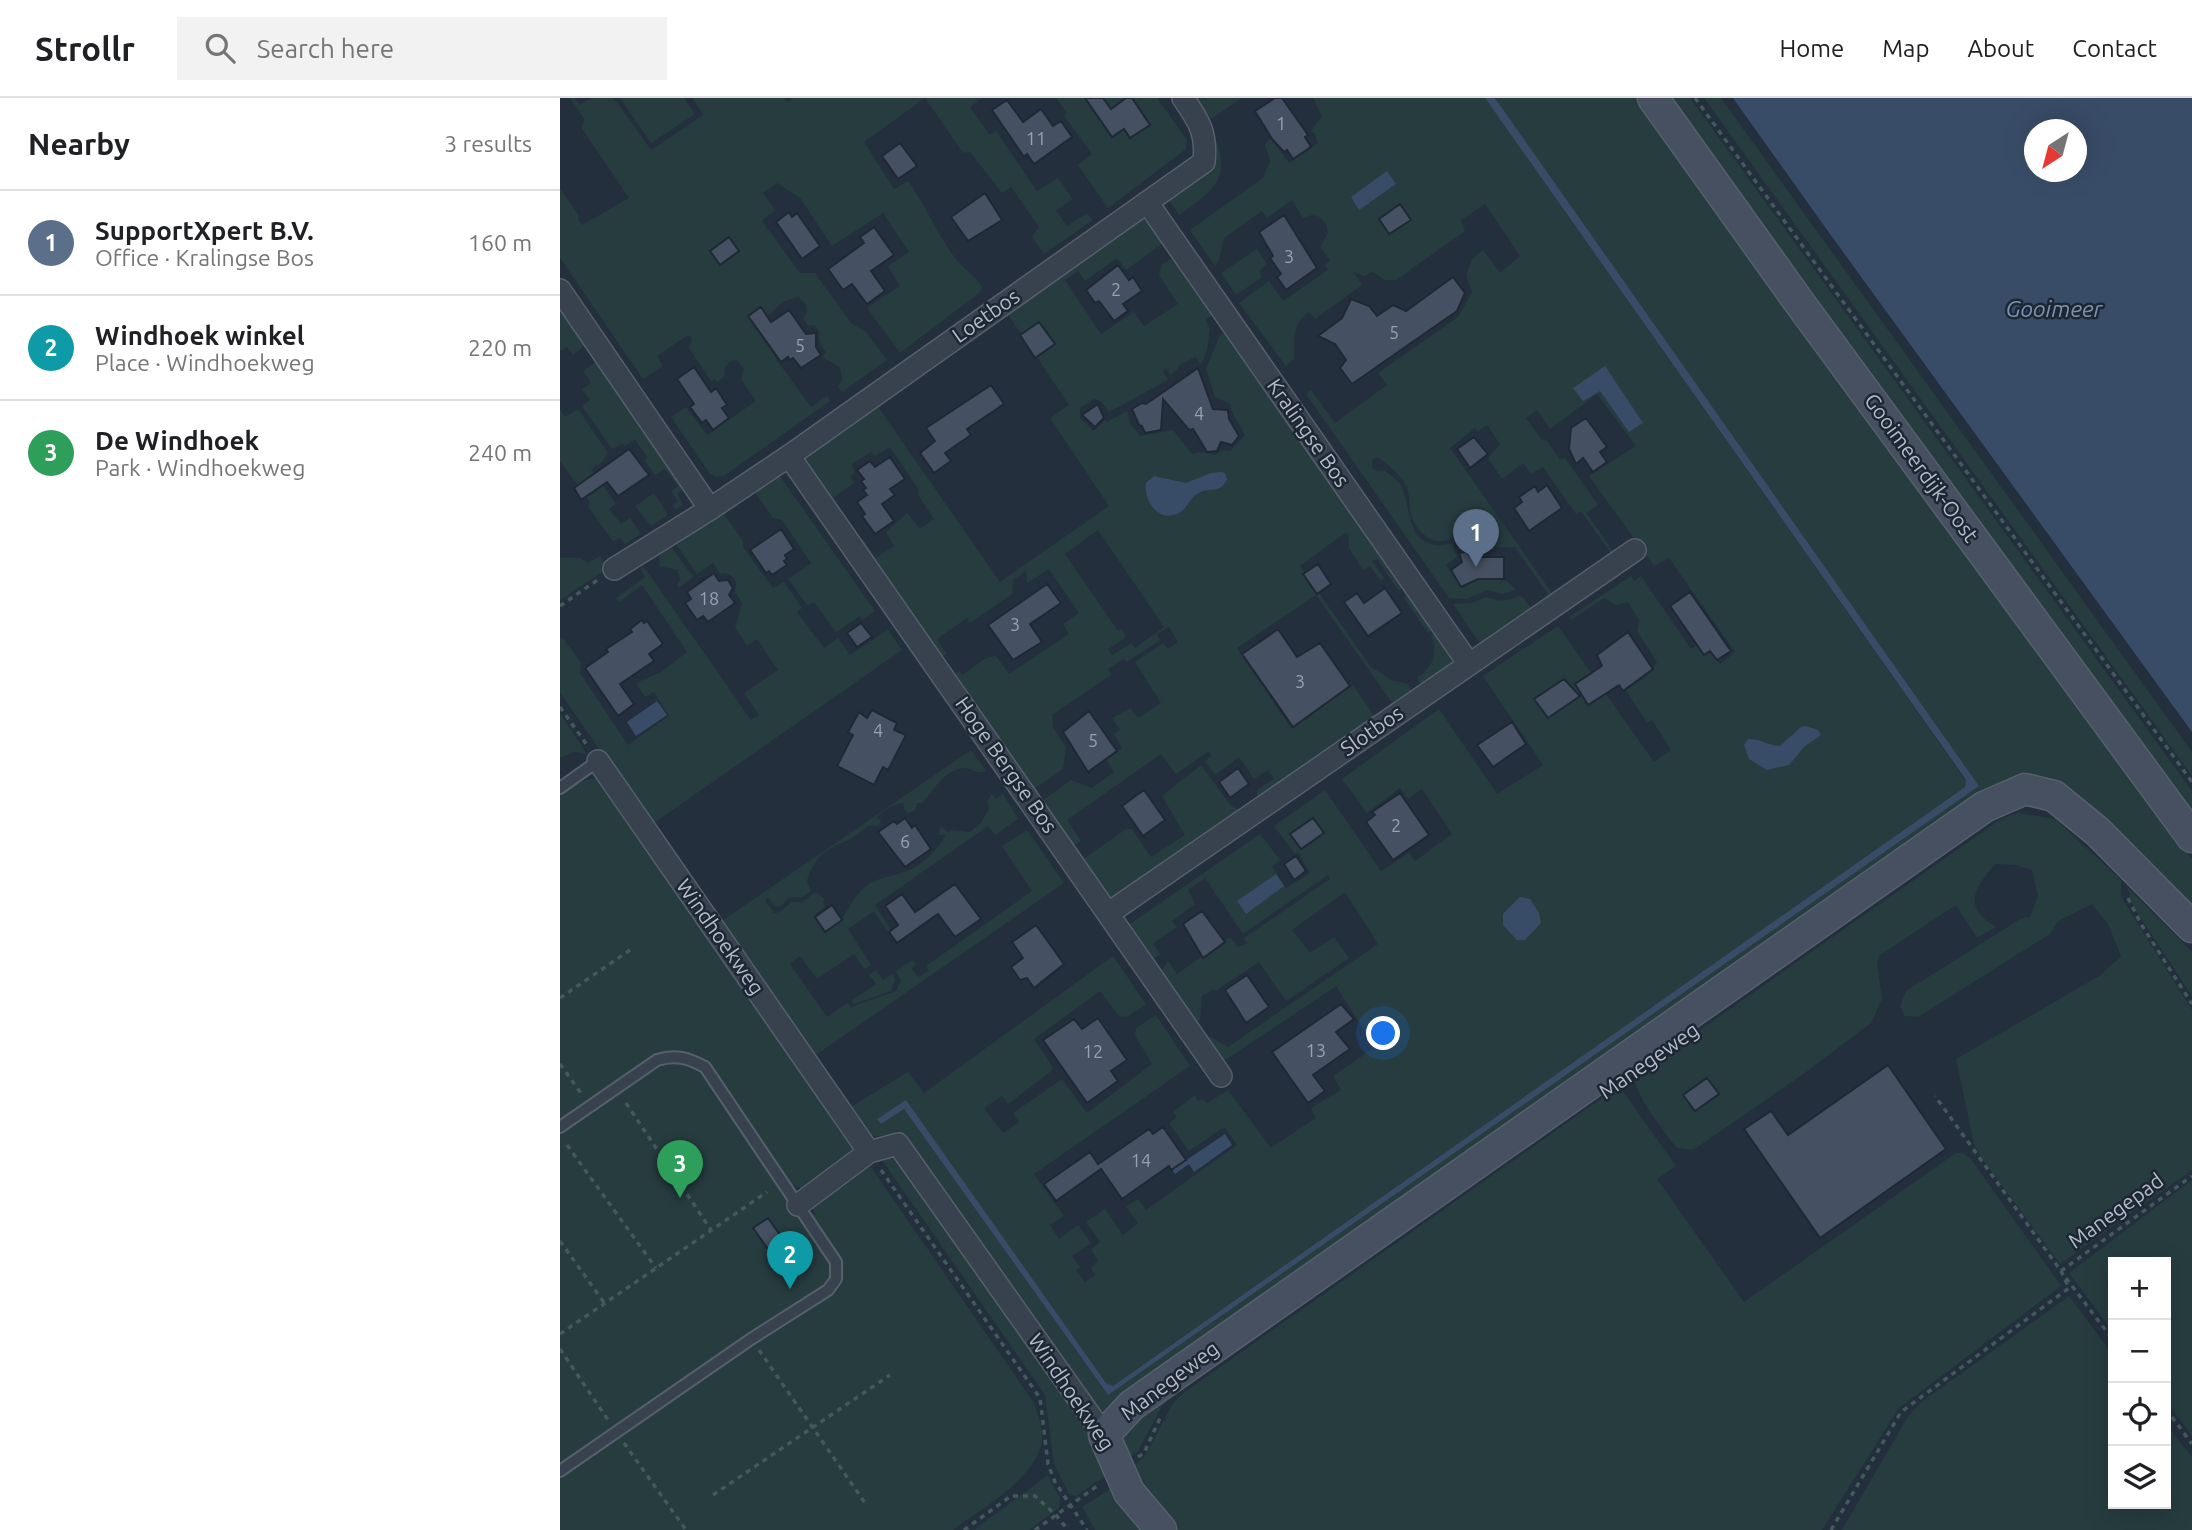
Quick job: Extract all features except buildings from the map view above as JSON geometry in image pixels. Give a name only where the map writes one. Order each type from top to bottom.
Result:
[{"type":"street","name":"Loetbos","points":[[614,569],[789,456],[1204,162],[1206,143],[1199,121],[1183,98]]},
{"type":"street","name":"Gooimeerdijk-Oost","points":[[1653,98],[1807,313],[2192,837]]},
{"type":"street","name":"Kralingse Bos","points":[[1147,202],[1469,664]]},
{"type":"street","points":[[560,290],[710,509]]},
{"type":"street","name":"Hoge Bergse Bos","points":[[789,456],[1222,1076]]},
{"type":"street","name":"Slotbos","points":[[1109,913],[1635,550]]},
{"type":"street","name":"Windhoekweg","points":[[598,761],[869,1153]]},
{"type":"street","name":"Manegeweg","points":[[1104,1435],[1132,1405],[1984,807],[2025,789],[2054,796],[2098,832],[2192,927]]},
{"type":"street","name":"Windhoekweg","points":[[798,1205],[869,1153],[898,1144],[1104,1435],[1129,1492],[1160,1530]]},
{"type":"lane","points":[[560,788],[598,761]]},
{"type":"lane","points":[[560,1127],[657,1060],[671,1056],[688,1059],[705,1067],[836,1262],[836,1279],[828,1290],[751,1339],[560,1471]]},
{"type":"path","name":"Gooimeerdijk-Oost","points":[[1695,98],[2192,782]]},
{"type":"path","points":[[560,606],[614,569]]},
{"type":"path","points":[[560,707],[598,761]]},
{"type":"path","points":[[2126,894],[2141,925],[2192,1004]]},
{"type":"path","points":[[560,998],[630,950]]},
{"type":"path","points":[[560,1064],[590,1106]]},
{"type":"path","points":[[1831,1530],[1901,1412],[2068,1288],[2061,1271],[1935,1096]]},
{"type":"path","points":[[626,1103],[712,1230]]},
{"type":"path","points":[[567,1146],[656,1268]]},
{"type":"path","name":"Windhoekweg","points":[[869,1153],[1040,1398],[1048,1464],[1055,1482],[1087,1530]]},
{"type":"path","name":"Manegepad","points":[[2108,1333],[2061,1271],[2192,1176]]},
{"type":"path","points":[[560,1335],[766,1192]]},
{"type":"path","points":[[560,1241],[605,1304]]},
{"type":"path","points":[[751,1339],[865,1503]]},
{"type":"path","points":[[713,1495],[890,1375]]},
{"type":"path","name":"Manegeweg","points":[[1035,1530],[1144,1453],[1165,1408]]},
{"type":"path","points":[[2171,1416],[2192,1444]]},
{"type":"path","points":[[964,1530],[1011,1496],[1035,1496],[1068,1530]]},
{"type":"green space","points":[[570,98],[575,98],[580,105],[590,98],[614,98],[651,150],[703,115],[692,98],[784,98],[787,102],[793,98],[925,98],[864,142],[894,189],[908,181],[958,262],[982,287],[979,293],[900,353],[867,308],[900,286],[888,266],[909,252],[883,213],[832,246],[800,198],[777,183],[763,193],[775,210],[762,221],[800,273],[815,273],[851,323],[866,332],[887,360],[842,392],[838,387],[842,379],[840,367],[822,357],[826,352],[819,342],[819,331],[814,325],[808,326],[803,318],[807,313],[806,304],[798,297],[783,302],[767,316],[778,343],[772,350],[776,359],[811,407],[827,396],[830,401],[725,475],[717,477],[710,474],[671,417],[686,407],[707,435],[756,401],[741,379],[744,369],[737,360],[730,361],[724,368],[725,376],[718,382],[715,379],[711,381],[689,348],[692,338],[688,335],[657,356],[663,366],[643,379],[560,258],[560,188],[582,225],[629,198],[581,127],[585,120]]},
{"type":"green space","points":[[620,98],[684,98],[695,114],[651,143]]},
{"type":"green space","points":[[925,98],[982,98],[970,107],[990,135],[996,131],[1037,191],[1058,178],[1073,199],[1056,210],[1067,226],[1087,213],[1093,220],[1044,254],[1032,237],[1039,227],[1011,187],[1002,193],[970,152],[963,153]]},
{"type":"green space","points":[[1056,98],[1157,98],[1187,140],[1186,149],[1108,208],[1078,165],[1092,154],[1064,116],[1067,113]]},
{"type":"green space","points":[[1191,98],[1242,98],[1208,121],[1220,153],[1219,176],[1206,195],[1179,215],[1168,199],[1206,168]]},
{"type":"green space","points":[[1313,98],[1485,98],[1966,781],[1965,787],[1113,1386],[1106,1383],[906,1101],[878,1119],[881,1123],[904,1109],[1107,1394],[1979,786],[1495,98],[1641,98],[2049,666],[2192,859],[2192,904],[2105,820],[2065,789],[2047,779],[2006,779],[1104,1414],[1096,1412],[898,1131],[879,1136],[868,1134],[849,1108],[908,1072],[924,1093],[1113,956],[1146,1004],[1127,1017],[1119,1016],[1100,991],[1034,1039],[1054,1069],[1008,1104],[1002,1096],[984,1108],[1003,1133],[1019,1122],[1013,1113],[1062,1079],[1087,1113],[1152,1064],[1135,1035],[1136,1028],[1156,1015],[1190,1066],[1034,1174],[1064,1216],[1050,1225],[1059,1239],[1078,1225],[1091,1243],[1072,1256],[1080,1267],[1076,1270],[1085,1282],[1095,1275],[1091,1268],[1098,1261],[1091,1250],[1100,1242],[1086,1222],[1105,1209],[1123,1235],[1138,1223],[1126,1207],[1138,1199],[1146,1210],[1237,1145],[1224,1127],[1189,1151],[1169,1123],[1177,1117],[1173,1112],[1195,1095],[1198,1101],[1203,1099],[1207,1103],[1228,1090],[1271,1148],[1316,1118],[1311,1108],[1341,1090],[1333,1076],[1375,1047],[1336,986],[1221,1063],[1204,1037],[1211,1037],[1228,1047],[1378,944],[1345,892],[1292,930],[1310,953],[1334,937],[1349,958],[1286,1001],[1259,962],[1215,991],[1213,989],[1202,996],[1200,1020],[1195,1024],[1160,974],[1168,961],[1177,974],[1230,937],[1238,947],[1247,943],[1244,938],[1330,879],[1328,875],[1243,934],[1205,878],[1188,890],[1195,904],[1172,921],[1177,927],[1153,943],[1160,954],[1152,960],[1127,926],[1260,834],[1280,860],[1272,866],[1286,888],[1310,873],[1298,852],[1295,854],[1274,826],[1325,790],[1381,871],[1409,853],[1415,861],[1452,834],[1422,789],[1408,799],[1400,788],[1367,813],[1342,779],[1439,709],[1497,794],[1543,765],[1483,676],[1558,626],[1654,762],[1671,750],[1652,720],[1647,723],[1625,689],[1645,678],[1657,662],[1637,631],[1639,620],[1628,602],[1616,605],[1604,598],[1571,620],[1569,617],[1631,576],[1634,581],[1641,576],[1691,649],[1698,644],[1710,650],[1720,664],[1735,652],[1669,558],[1654,566],[1589,476],[1636,446],[1597,394],[1550,429],[1537,410],[1526,418],[1560,460],[1565,458],[1598,505],[1586,513],[1615,554],[1613,556],[1581,511],[1576,514],[1543,467],[1531,474],[1523,463],[1502,479],[1488,458],[1500,444],[1487,425],[1478,431],[1475,428],[1450,448],[1554,596],[1551,599],[1515,547],[1482,547],[1471,527],[1462,526],[1445,541],[1427,537],[1412,517],[1408,492],[1403,481],[1380,459],[1377,457],[1372,460],[1372,468],[1384,470],[1401,485],[1414,530],[1419,537],[1436,545],[1453,544],[1458,556],[1446,565],[1463,588],[1480,578],[1507,581],[1516,590],[1503,594],[1487,590],[1467,599],[1449,598],[1306,394],[1311,390],[1335,423],[1387,385],[1378,373],[1458,317],[1472,292],[1466,275],[1472,259],[1483,250],[1500,273],[1520,256],[1485,204],[1461,220],[1465,231],[1396,280],[1385,280],[1373,272],[1364,276],[1354,272],[1362,285],[1315,319],[1309,312],[1299,321],[1295,333],[1294,359],[1286,366],[1239,303],[1269,281],[1283,301],[1328,270],[1325,265],[1330,260],[1320,247],[1328,233],[1326,224],[1320,217],[1312,215],[1303,218],[1292,200],[1267,218],[1262,211],[1224,238],[1215,266],[1190,230],[1263,178],[1270,161],[1265,144],[1271,138],[1289,163],[1318,143],[1311,131],[1322,116]]},
{"type":"green space","points":[[1667,98],[1690,98],[2192,791],[2192,822]]},
{"type":"green space","points":[[1704,98],[1721,98],[2192,752],[2192,776]]},
{"type":"green space","points":[[1144,220],[1154,225],[1166,241],[1126,270],[1117,258],[1085,281],[1078,271],[1065,280],[1101,334],[1134,312],[1144,326],[1178,304],[1159,275],[1162,264],[1175,257],[1215,313],[1205,320],[1210,328],[1207,350],[1201,365],[1195,357],[1179,365],[1170,375],[1166,368],[1163,371],[1168,380],[1109,412],[1101,401],[1094,399],[1080,408],[1080,418],[1094,431],[1105,420],[1107,422],[1127,411],[1130,424],[1140,436],[1173,430],[1192,454],[1201,452],[1216,455],[1222,450],[1230,451],[1245,435],[1230,404],[1215,397],[1206,369],[1220,335],[1228,330],[1436,628],[1428,633],[1404,598],[1406,595],[1402,589],[1398,590],[1377,559],[1372,561],[1384,578],[1381,581],[1370,566],[1363,570],[1349,548],[1349,535],[1345,533],[1300,566],[1371,667],[1393,681],[1407,683],[1414,694],[1395,707],[1316,595],[1237,648],[1291,728],[1353,685],[1376,719],[1257,804],[1257,790],[1274,779],[1268,770],[1254,779],[1239,757],[1215,775],[1205,761],[1212,756],[1209,751],[1176,774],[1161,754],[1067,820],[1081,841],[1073,846],[1042,801],[1071,780],[1092,788],[1114,772],[1106,760],[1122,748],[1114,734],[1120,730],[1112,718],[1130,708],[1138,718],[1161,703],[1135,662],[1163,643],[1168,649],[1178,642],[1169,627],[1157,634],[1160,640],[1127,662],[1124,659],[1108,669],[1111,675],[1052,715],[1053,727],[1066,747],[1063,769],[1034,789],[954,674],[959,671],[962,675],[986,658],[996,656],[1009,674],[1069,634],[1063,624],[1079,613],[1049,569],[1027,583],[1026,571],[1013,580],[1012,594],[970,623],[967,618],[937,639],[947,654],[941,658],[859,542],[863,539],[876,558],[894,546],[886,532],[907,513],[920,529],[934,519],[918,495],[919,490],[890,447],[875,456],[871,452],[852,464],[855,473],[850,477],[854,483],[830,500],[803,459],[874,401],[1000,582],[1109,506],[1050,418],[1069,405],[1005,310],[1135,221]],"holes":[[[1098,530],[1164,627],[1135,648],[1131,643],[1112,655],[1108,649],[1126,637],[1122,629],[1118,631],[1065,554]]]},
{"type":"green space","points":[[1257,249],[1267,264],[1259,271],[1262,277],[1236,295],[1221,273]]},
{"type":"green space","points":[[560,307],[585,345],[573,355],[567,347],[560,351]]},
{"type":"green space","points":[[597,361],[685,488],[677,494],[683,504],[676,510],[673,505],[678,501],[671,491],[678,486],[665,469],[655,475],[635,439],[625,446],[622,444],[612,449],[582,406],[590,400],[582,389],[591,383],[583,371]]},
{"type":"green space","points":[[578,409],[608,453],[602,462],[591,469],[616,504],[609,509],[621,524],[630,518],[641,534],[625,544],[620,538],[613,541],[588,507],[590,502],[560,461],[560,410],[565,417]]},
{"type":"green space","points":[[777,472],[875,611],[862,620],[860,616],[836,632],[814,602],[807,605],[788,579],[811,563],[782,520],[773,518],[752,488]]},
{"type":"green space","points":[[654,493],[668,515],[651,526],[635,506]]},
{"type":"green space","points":[[721,510],[743,541],[743,547],[773,588],[784,582],[802,608],[797,612],[824,648],[838,638],[850,655],[888,630],[902,650],[651,825],[560,692],[560,639],[562,637],[581,663],[580,673],[628,745],[669,716],[654,692],[645,697],[636,683],[661,672],[687,652],[642,585],[619,602],[616,598],[645,577],[640,569],[644,567],[751,720],[759,715],[744,693],[778,670],[757,639],[747,646],[735,627],[742,604],[735,591],[734,579],[725,573],[720,574],[713,563],[697,574],[675,543]]},
{"type":"green space","points":[[671,546],[693,577],[679,588],[678,570],[659,566],[660,554]]},
{"type":"green space","points":[[600,556],[608,568],[560,600],[560,558],[580,558],[588,563]]},
{"type":"green space","points":[[1522,596],[1533,611],[1481,645],[1453,604],[1472,603],[1485,597],[1501,601]]},
{"type":"green space","points":[[1438,630],[1452,651],[1451,665],[1423,687],[1417,678],[1431,664],[1434,648],[1431,635]]},
{"type":"green space","points":[[560,713],[587,754],[574,752],[560,758]]},
{"type":"green space","points":[[971,750],[986,771],[964,768],[951,772],[922,803],[917,803],[915,811],[908,813],[904,809],[904,803],[889,807],[877,817],[881,821],[879,826],[867,826],[859,834],[826,851],[819,858],[807,881],[811,891],[803,897],[789,898],[776,907],[768,898],[765,900],[774,913],[780,912],[791,902],[802,902],[816,892],[825,899],[825,907],[814,915],[826,932],[844,919],[853,900],[870,883],[908,871],[927,858],[946,835],[940,835],[941,826],[948,832],[970,832],[981,823],[989,809],[987,801],[992,794],[996,799],[1003,794],[1018,819],[995,835],[988,826],[875,905],[891,930],[887,931],[874,911],[848,929],[871,965],[864,969],[854,954],[817,979],[800,956],[790,964],[827,1017],[847,1003],[851,1007],[896,991],[901,981],[896,971],[913,960],[916,965],[911,968],[918,977],[929,971],[926,966],[1032,891],[1002,846],[1027,830],[1064,883],[813,1057],[719,923]]},
{"type":"green space","points":[[1201,765],[1231,806],[1244,812],[1119,899],[1107,894],[1082,860],[1126,829],[1132,829],[1151,857],[1185,835],[1162,796]]},
{"type":"green space","points":[[596,779],[606,786],[857,1152],[803,1189],[793,1185],[814,1216],[813,1209],[817,1200],[868,1163],[1034,1403],[1042,1440],[1030,1467],[1007,1491],[953,1530],[560,1530],[560,795],[585,780]]},
{"type":"green space","points":[[2018,813],[2055,819],[2121,880],[2121,895],[2126,905],[2192,1010],[2192,1170],[2060,1264],[1981,1157],[1974,1144],[1956,1059],[2101,975],[2121,956],[2108,924],[2092,904],[2058,921],[2050,934],[1918,1017],[1905,1016],[1900,1006],[1906,991],[2022,918],[2030,917],[2038,896],[2032,870],[2015,865],[1995,864],[1977,889],[1975,904],[1985,919],[1996,927],[1977,938],[1956,905],[1880,955],[1877,962],[1882,999],[1871,1023],[1802,1075],[1693,1150],[1677,1148],[1646,1106],[1633,1077],[2001,819]]},
{"type":"green space","points":[[2127,887],[2192,952],[2192,996],[2133,906]]},
{"type":"green space","points":[[876,970],[883,980],[892,974],[895,980],[891,991],[854,1004],[851,1001],[876,984],[869,975]]},
{"type":"green space","points":[[1619,1086],[1676,1166],[1657,1179],[1744,1302],[1956,1153],[1963,1153],[1971,1159],[2061,1286],[1899,1408],[1822,1530],[1173,1530],[1129,1469],[1145,1456],[1173,1403],[1186,1391]]},
{"type":"green space","points":[[877,1153],[890,1153],[899,1158],[1086,1420],[1108,1470],[1104,1477],[1076,1496],[1069,1494],[1054,1464],[1045,1395]]},
{"type":"green space","points":[[2192,1180],[2192,1436],[2171,1408],[2171,1257],[2108,1257],[2108,1325],[2069,1273]]},
{"type":"green space","points":[[2069,1296],[2108,1348],[2108,1509],[2171,1509],[2171,1430],[2192,1457],[2192,1530],[1842,1530],[1907,1418],[1920,1403]]},
{"type":"green space","points":[[1177,1387],[1161,1408],[1138,1451],[1129,1458],[1118,1437],[1124,1427]]},
{"type":"green space","points":[[1048,1475],[1060,1498],[1059,1508],[1029,1530],[974,1530]]},
{"type":"green space","points":[[1112,1488],[1143,1530],[1095,1530],[1082,1507]]},
{"type":"water","points":[[1485,98],[1495,98],[1979,786],[1108,1395],[904,1109],[881,1124],[877,1119],[906,1100],[1106,1383],[1113,1386],[1965,787],[1966,780]]},
{"type":"water","name":"Gooimeer","points":[[1733,98],[2192,98],[2192,732],[1830,234]]},
{"type":"water","points":[[1387,171],[1396,184],[1359,210],[1351,197]]},
{"type":"water","points":[[1605,366],[1643,423],[1629,432],[1600,391],[1583,401],[1573,388]]},
{"type":"water","points":[[1225,473],[1227,480],[1224,485],[1196,495],[1182,511],[1172,516],[1159,513],[1147,496],[1146,483],[1154,476],[1186,483]]},
{"type":"water","points":[[657,701],[667,715],[636,736],[627,722]]},
{"type":"water","points":[[1801,727],[1818,730],[1821,735],[1805,746],[1789,765],[1767,770],[1749,759],[1744,745],[1748,739],[1780,746]]},
{"type":"water","points":[[1276,874],[1284,886],[1246,914],[1237,901]]},
{"type":"water","points":[[1520,897],[1530,899],[1539,913],[1541,923],[1525,940],[1517,940],[1503,925],[1503,914]]},
{"type":"water","points":[[1225,1134],[1232,1145],[1194,1172],[1189,1164],[1175,1174],[1172,1170]]},
{"type":"place","name":"SupportXpert B.V.","points":[[1476,567]]},
{"type":"place","name":"De Windhoek","points":[[680,1198]]},
{"type":"place","name":"Windhoek winkel","points":[[790,1289]]}]
